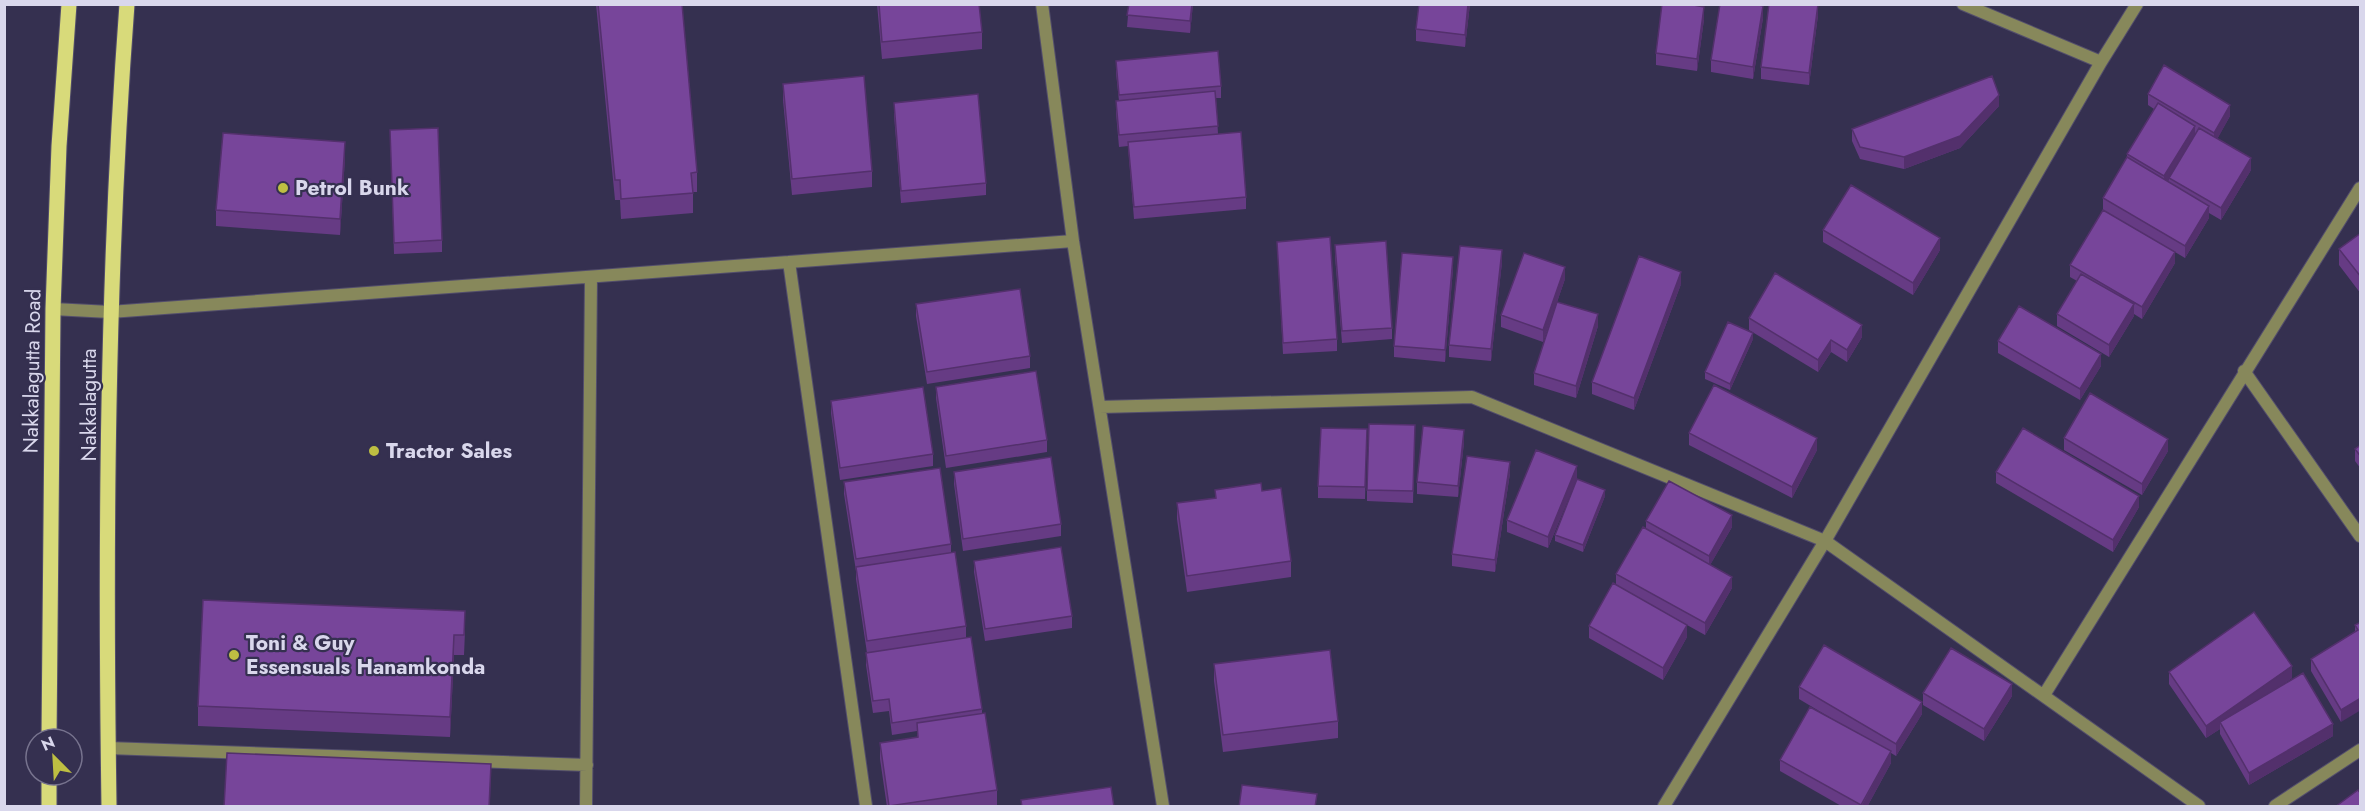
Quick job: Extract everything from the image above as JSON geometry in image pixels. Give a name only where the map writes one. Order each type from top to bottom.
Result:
[{"type":"main road","name":"Nakkalagutta Road","points":[[49,727],[53,309],[59,146],[69,4]]},
{"type":"main road","name":"Nakkalagutta","points":[[109,807],[110,312],[117,143],[127,4]]},
{"type":"main road","points":[[49,787],[49,807]]},
{"type":"street","points":[[1042,4],[1073,241],[1163,807]]},
{"type":"street","points":[[1963,4],[2101,62]]},
{"type":"street","points":[[1664,807],[1826,541],[2101,62],[2137,4]]},
{"type":"street","points":[[2044,695],[2244,371],[2361,188]]},
{"type":"street","points":[[53,309],[110,312],[1073,241]]},
{"type":"street","points":[[789,262],[866,807]]},
{"type":"street","points":[[586,807],[591,277]]},
{"type":"street","points":[[2244,371],[2361,536]]},
{"type":"street","points":[[1100,407],[1472,397],[1826,541],[2199,807]]},
{"type":"street","points":[[108,748],[586,765]]},
{"type":"street","points":[[2275,807],[2361,750]]},
{"type":"building","points":[[598,4],[682,4],[697,172],[691,173],[693,193],[621,199],[620,180],[615,180]]},
{"type":"building","points":[[879,4],[979,4],[982,32],[882,42]]},
{"type":"building","points":[[1129,4],[1192,4],[1190,21],[1127,15]]},
{"type":"building","points":[[1419,4],[1468,4],[1465,35],[1416,29]]},
{"type":"building","points":[[1662,4],[1688,4],[1704,7],[1697,59],[1656,53]]},
{"type":"building","points":[[1720,4],[1763,6],[1753,67],[1711,60]]},
{"type":"building","points":[[1769,4],[1818,4],[1809,73],[1761,67]]},
{"type":"building","points":[[1218,51],[1221,86],[1119,95],[1116,61]]},
{"type":"building","points":[[2164,65],[2230,105],[2214,133],[2148,94]]},
{"type":"building","points":[[864,76],[872,171],[792,179],[783,84]]},
{"type":"building","points":[[1992,76],[1999,95],[1960,136],[1904,157],[1860,147],[1852,129]]},
{"type":"building","points":[[1215,91],[1218,126],[1119,135],[1116,101]]},
{"type":"building","points":[[978,94],[986,183],[901,191],[894,103]]},
{"type":"building","points":[[2158,103],[2195,126],[2164,176],[2127,154]]},
{"type":"building","points":[[438,128],[442,240],[394,243],[390,130]]},
{"type":"building","points":[[2199,128],[2251,158],[2221,208],[2169,178]]},
{"type":"building","points":[[1241,132],[1246,197],[1134,207],[1128,142]]},
{"type":"building","points":[[223,133],[345,142],[340,219],[216,210]]},
{"type":"building","points":[[2127,157],[2209,206],[2185,246],[2103,198]]},
{"type":"building","points":[[1851,185],[1940,238],[1913,283],[1823,230]]},
{"type":"building","points":[[2103,210],[2175,252],[2142,307],[2070,265]]},
{"type":"building","points":[[2361,233],[2361,277],[2339,249]]},
{"type":"building","points":[[1330,237],[1337,339],[1283,343],[1277,242]]},
{"type":"building","points":[[1386,241],[1392,328],[1342,331],[1335,245]]},
{"type":"building","points":[[1460,246],[1502,250],[1491,349],[1449,345]]},
{"type":"building","points":[[1402,253],[1453,257],[1445,350],[1394,346]]},
{"type":"building","points":[[1524,253],[1565,267],[1543,330],[1501,315]]},
{"type":"building","points":[[1639,256],[1681,272],[1634,398],[1592,382]]},
{"type":"building","points":[[1775,273],[1862,325],[1847,350],[1831,340],[1818,360],[1749,318]]},
{"type":"building","points":[[2081,274],[2134,304],[2109,345],[2057,314]]},
{"type":"building","points":[[1020,289],[1030,356],[927,372],[916,304]]},
{"type":"building","points":[[1557,302],[1598,314],[1576,386],[1534,373]]},
{"type":"building","points":[[2019,306],[2101,354],[2080,389],[1998,341]]},
{"type":"building","points":[[1728,322],[1753,333],[1730,384],[1705,372]]},
{"type":"building","points":[[1036,371],[1047,440],[946,456],[936,387]]},
{"type":"building","points":[[1714,385],[1817,438],[1792,487],[1689,433]]},
{"type":"building","points":[[923,387],[933,454],[840,468],[831,401]]},
{"type":"building","points":[[2090,393],[2168,439],[2142,484],[2064,438]]},
{"type":"building","points":[[1369,424],[1415,425],[1413,491],[1367,490]]},
{"type":"building","points":[[1423,426],[1464,430],[1458,486],[1417,482]]},
{"type":"building","points":[[1321,428],[1367,429],[1365,487],[1318,486]]},
{"type":"building","points":[[2023,428],[2139,496],[2113,540],[1996,472]]},
{"type":"building","points":[[2361,445],[2361,457],[2355,449]]},
{"type":"building","points":[[1536,450],[1577,466],[1548,537],[1507,520]]},
{"type":"building","points":[[1467,456],[1510,462],[1495,560],[1452,554]]},
{"type":"building","points":[[1051,457],[1061,524],[963,539],[954,472]]},
{"type":"building","points":[[940,468],[951,544],[856,559],[844,482]]},
{"type":"building","points":[[1577,479],[1605,490],[1583,545],[1555,535]]},
{"type":"building","points":[[1669,481],[1732,515],[1709,556],[1646,521]]},
{"type":"building","points":[[1261,483],[1262,491],[1281,488],[1291,561],[1187,576],[1177,503],[1216,498],[1215,490]]},
{"type":"building","points":[[1643,527],[1732,577],[1705,623],[1616,574]]},
{"type":"building","points":[[1061,547],[1072,616],[985,629],[974,561]]},
{"type":"building","points":[[955,552],[966,626],[867,641],[856,567]]},
{"type":"building","points":[[1613,583],[1687,625],[1663,668],[1589,626]]},
{"type":"building","points":[[203,600],[465,611],[464,635],[454,635],[450,717],[198,706]]},
{"type":"building","points":[[2254,612],[2292,666],[2206,726],[2169,672]]},
{"type":"building","points":[[2361,622],[2361,698],[2341,710],[2311,659],[2358,630],[2355,625]]},
{"type":"building","points":[[971,637],[982,709],[892,723],[889,699],[873,701],[866,653]]},
{"type":"building","points":[[1824,645],[1922,702],[1896,744],[1799,687]]},
{"type":"building","points":[[1951,648],[2012,684],[1984,729],[1923,693]]},
{"type":"building","points":[[1330,650],[1338,721],[1223,735],[1214,664]]},
{"type":"building","points":[[2303,673],[2333,724],[2249,773],[2220,722]]},
{"type":"building","points":[[1810,707],[1891,751],[1861,805],[1780,760]]},
{"type":"building","points":[[985,713],[997,790],[889,806],[880,743],[918,737],[917,723]]},
{"type":"building","points":[[227,753],[491,764],[489,807],[224,807]]},
{"type":"building","points":[[1242,785],[1317,794],[1315,807],[1239,807]]},
{"type":"building","points":[[1111,787],[1114,807],[1022,807],[1021,800]]},
{"type":"building","points":[[2358,790],[2361,794],[2361,807],[2335,807]]},
{"type":"place","name":"Petrol Bunk","points":[[283,188]]},
{"type":"place","name":"Tractor Sales","points":[[374,451]]},
{"type":"place","name":"Toni & Guy Essensuals Hanamkonda","points":[[234,655]]}]
